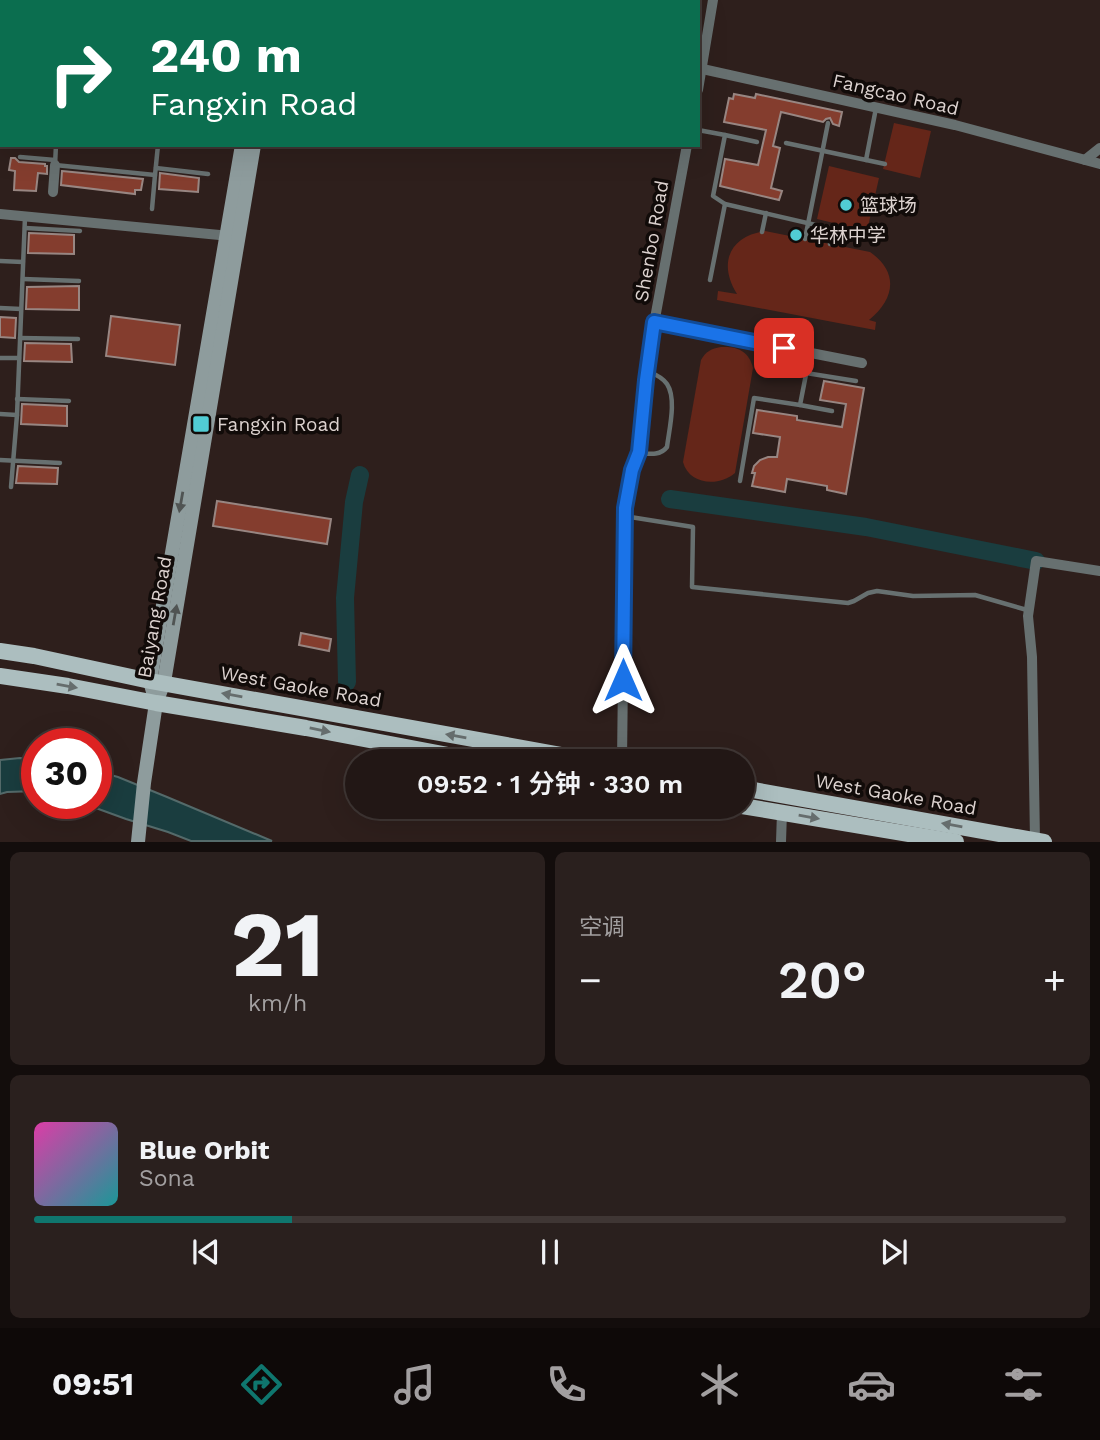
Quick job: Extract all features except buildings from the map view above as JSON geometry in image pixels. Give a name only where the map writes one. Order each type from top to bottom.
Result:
[{"type":"main road","name":"Baiyang Road","points":[[156,703],[157,682],[232,236],[242,147]]},
{"type":"main road","name":"Baiyang Road","points":[[232,236],[254,147]]},
{"type":"main road","name":"West Gaoke Road","points":[[0,651],[528,749]]},
{"type":"main road","name":"West Gaoke Road","points":[[0,676],[417,749]]},
{"type":"main road","points":[[138,836],[156,703]]},
{"type":"main road","name":"West Gaoke Road","points":[[755,790],[1039,841]]},
{"type":"main road","name":"West Gaoke Road","points":[[755,808],[956,842]]},
{"type":"street","points":[[700,69],[713,0]]},
{"type":"street","name":"Fangcao Road","points":[[700,69],[992,134],[1100,164]]},
{"type":"street","name":"Shenbo Road","points":[[622,749],[624,516],[629,481],[639,452],[654,322],[687,147]]},
{"type":"street","points":[[1085,160],[1100,148]]},
{"type":"street","points":[[53,192],[55,163]]},
{"type":"street","points":[[0,214],[232,236]]},
{"type":"street","points":[[654,322],[862,363]]},
{"type":"street","points":[[1039,841],[1028,610],[1036,561],[1100,571]]},
{"type":"street","points":[[781,842],[782,812]]},
{"type":"lane","points":[[866,160],[877,107]]},
{"type":"lane","points":[[805,239],[828,123]]},
{"type":"lane","points":[[700,130],[757,142]]},
{"type":"lane","points":[[725,135],[713,196],[725,204],[833,229],[830,244]]},
{"type":"lane","points":[[786,143],[885,164]]},
{"type":"lane","points":[[55,163],[56,147]]},
{"type":"lane","points":[[152,209],[158,147]]},
{"type":"lane","points":[[20,157],[155,176]]},
{"type":"lane","points":[[156,169],[208,174]]},
{"type":"lane","points":[[710,280],[725,204]]},
{"type":"lane","points":[[762,232],[766,213]]},
{"type":"lane","points":[[11,487],[17,415],[25,216]]},
{"type":"lane","points":[[25,228],[80,231]]},
{"type":"lane","points":[[0,261],[23,262]]},
{"type":"lane","points":[[23,279],[79,281]]},
{"type":"lane","points":[[0,308],[21,309]]},
{"type":"lane","points":[[20,338],[78,340]]},
{"type":"lane","points":[[800,405],[810,353]]},
{"type":"lane","points":[[0,358],[19,358]]},
{"type":"lane","points":[[639,452],[664,452],[667,447],[672,402],[667,384],[647,370]]},
{"type":"lane","points":[[806,373],[856,381]]},
{"type":"lane","points":[[740,481],[754,398],[832,411]]},
{"type":"lane","points":[[17,399],[69,401]]},
{"type":"lane","points":[[0,414],[17,415]]},
{"type":"lane","points":[[0,460],[60,463]]},
{"type":"lane","points":[[624,516],[693,527],[692,587],[848,603],[877,591],[913,596],[975,595],[1028,610]]},
{"type":"shaded area","points":[[894,123],[931,131],[920,178],[883,169]]},
{"type":"shaded area","name":"篮球场","points":[[829,166],[879,178],[867,231],[817,219]]},
{"type":"shaded area","points":[[765,231],[870,252],[879,260],[886,268],[890,286],[884,303],[869,320],[876,322],[875,330],[717,300],[718,291],[737,294],[728,272],[730,253],[735,245],[753,234]]},
{"type":"shaded area","points":[[721,347],[742,351],[749,357],[753,368],[735,473],[713,482],[691,475],[683,462],[701,360],[709,351]]},
{"type":"water","points":[[21,758],[21,792],[0,794],[0,760]]},
{"type":"water","points":[[112,775],[272,841],[191,841],[112,814]]},
{"type":"waterway","points":[[347,682],[345,598],[354,502],[360,475]]},
{"type":"waterway","points":[[670,499],[866,527],[1036,561]]},
{"type":"place","name":"篮球场","points":[[846,205]]},
{"type":"place","name":"华林中学","points":[[796,235]]},
{"type":"place","name":"Fangxin Road","points":[[201,424]]},
{"type":"route","points":[[623,680],[625,508],[627,490],[639,452],[654,322],[784,348]]}]
